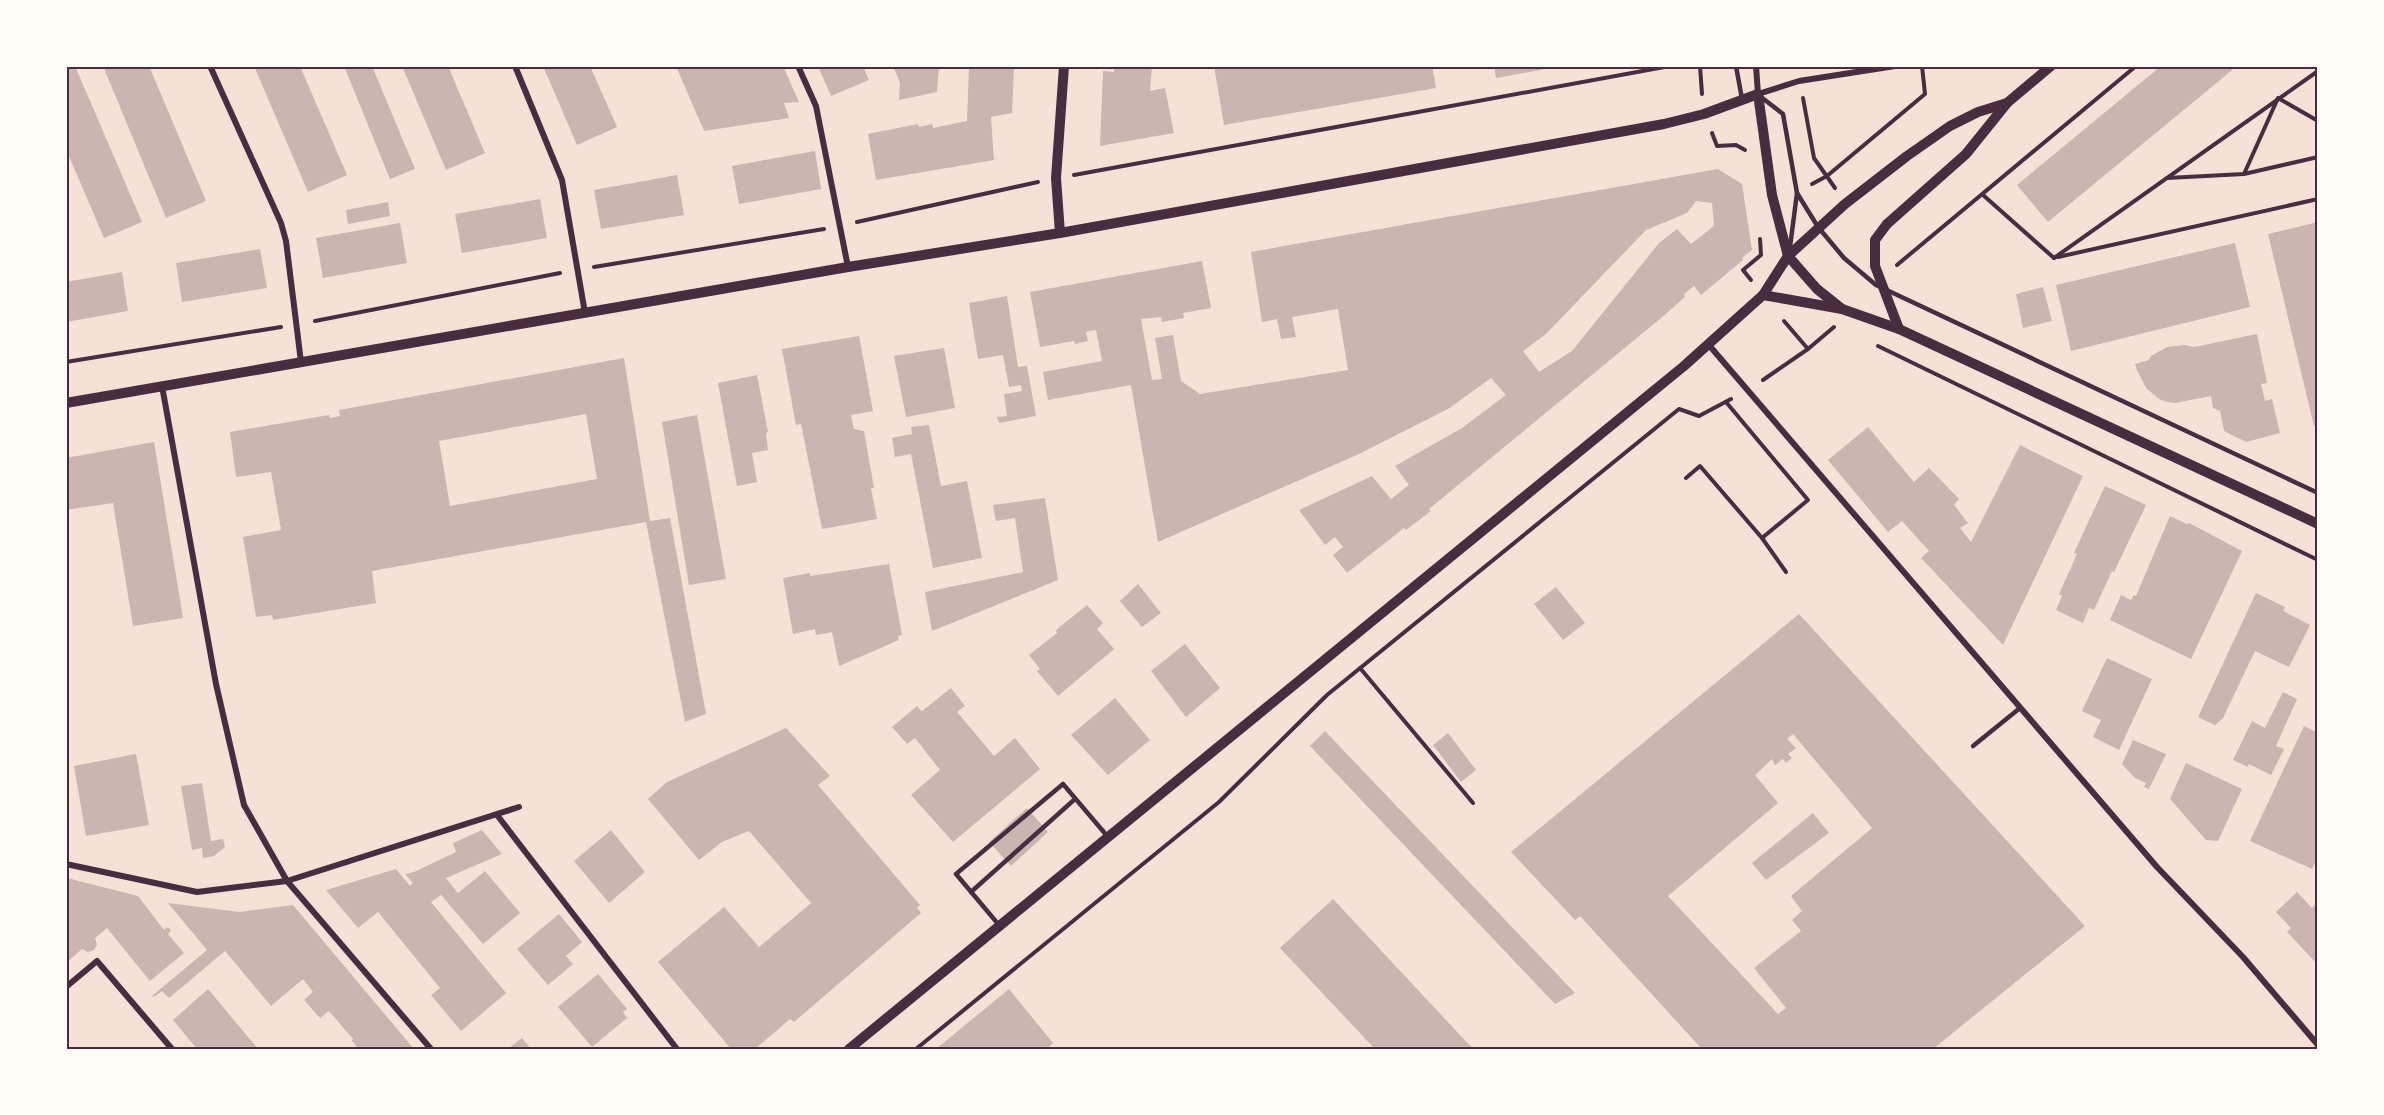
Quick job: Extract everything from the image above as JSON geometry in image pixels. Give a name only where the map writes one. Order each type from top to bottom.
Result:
[{"type":"street","points":[[210,66],[281,223],[286,241],[301,362]]},
{"type":"street","points":[[515,66],[562,180],[585,314]]},
{"type":"street","points":[[798,66],[816,106],[848,267]]},
{"type":"street","points":[[1060,233],[1056,178],[1064,66]]},
{"type":"street","points":[[1756,66],[1758,94],[1776,209],[1788,256],[1817,288],[1842,309]]},
{"type":"street","points":[[66,403],[848,267],[1060,233],[1641,128],[1704,114],[1799,81],[1895,66]]},
{"type":"street","points":[[1899,329],[1875,266],[1875,240],[1887,225],[1966,154],[2007,103],[2051,66]]},
{"type":"street","points":[[849,1049],[1708,344],[1762,295],[1788,256],[1845,204],[1950,126],[1978,112],[2007,103]]},
{"type":"street","points":[[1762,295],[1842,309],[1899,329],[2318,524]]},
{"type":"street","points":[[1708,344],[2157,867],[2243,957],[2318,1045]]},
{"type":"street","points":[[162,385],[216,684],[244,806],[287,881],[430,1049]]},
{"type":"street","points":[[66,864],[197,892],[287,881],[519,807]]},
{"type":"street","points":[[497,815],[677,1049]]},
{"type":"street","points":[[66,987],[97,960],[172,1049]]},
{"type":"lane","points":[[1736,66],[1743,100]]},
{"type":"lane","points":[[1758,94],[1783,114],[1797,193],[1788,256]]},
{"type":"lane","points":[[1797,193],[1818,227],[1844,258],[1876,285],[1883,283],[2318,494]]},
{"type":"lane","points":[[1973,746],[2020,708]]},
{"type":"lane","points":[[999,926],[956,874],[1063,784],[1108,837]]},
{"type":"lane","points":[[971,892],[1075,799]]},
{"type":"path","points":[[66,362],[295,325],[576,270],[841,226],[1056,178],[1670,66]]},
{"type":"path","points":[[1700,66],[1704,114],[1717,146],[1736,145],[1750,152]]},
{"type":"path","points":[[1797,193],[1827,176],[1925,94],[1922,66]]},
{"type":"path","points":[[1883,283],[1899,264],[2136,66]]},
{"type":"path","points":[[2054,258],[2318,71]]},
{"type":"path","points":[[1799,81],[1814,158],[1845,204]]},
{"type":"path","points":[[2278,98],[2318,121]]},
{"type":"path","points":[[2244,174],[2278,98]]},
{"type":"path","points":[[2166,178],[2244,174],[2318,157]]},
{"type":"path","points":[[1983,195],[2054,258]]},
{"type":"path","points":[[2054,258],[2318,200]]},
{"type":"path","points":[[1762,295],[1743,270],[1761,255],[1759,222],[1776,209]]},
{"type":"path","points":[[1875,240],[1899,264]]},
{"type":"path","points":[[916,1049],[1219,802],[1327,695],[1679,409],[1699,416],[1748,391],[1808,350],[1853,313]]},
{"type":"path","points":[[1868,341],[2318,560]]},
{"type":"path","points":[[1726,402],[1808,500],[1762,538]]},
{"type":"path","points":[[1686,478],[1700,466],[1762,538],[1786,572]]},
{"type":"path","points":[[1360,668],[1473,803]]},
{"type":"building","points":[[66,66],[75,66],[142,222],[104,238],[66,149]]},
{"type":"building","points":[[103,66],[149,66],[206,201],[166,218]]},
{"type":"building","points":[[254,66],[300,66],[347,175],[308,192]]},
{"type":"building","points":[[344,66],[372,66],[415,169],[390,179]]},
{"type":"building","points":[[402,66],[448,66],[485,153],[446,170]]},
{"type":"building","points":[[543,66],[590,66],[617,127],[577,145]]},
{"type":"building","points":[[676,66],[783,66],[799,102],[784,103],[789,118],[704,131]]},
{"type":"building","points":[[818,66],[863,66],[869,80],[831,96]]},
{"type":"building","points":[[893,66],[939,66],[937,92],[899,100],[900,83]]},
{"type":"building","points":[[969,66],[1014,66],[1012,113],[991,117],[994,160],[876,180],[868,134],[918,124],[919,127],[932,124],[933,128],[967,121]]},
{"type":"building","points":[[1114,66],[1152,66],[1150,91],[1165,88],[1174,133],[1100,146],[1103,71],[1114,72]]},
{"type":"building","points":[[1214,66],[1432,66],[1436,88],[1224,125]]},
{"type":"building","points":[[1494,66],[1557,66],[1557,67],[1496,78]]},
{"type":"building","points":[[2161,66],[2237,66],[2048,222],[2017,185]]},
{"type":"building","points":[[815,151],[821,189],[739,204],[732,166]]},
{"type":"building","points":[[1718,169],[1742,184],[1752,250],[1701,295],[1694,286],[1660,319],[1429,509],[1431,511],[1406,530],[1404,528],[1347,573],[1333,555],[1343,547],[1335,537],[1325,545],[1299,510],[1372,476],[1391,499],[1409,485],[1395,466],[1462,428],[1506,395],[1491,378],[1448,409],[1359,454],[1158,542],[1131,385],[1048,400],[1043,372],[1102,361],[1096,330],[1086,332],[1088,341],[1040,347],[1030,292],[1202,261],[1211,308],[1183,313],[1184,318],[1162,322],[1161,317],[1141,319],[1152,380],[1162,379],[1155,338],[1173,335],[1181,381],[1200,394],[1348,370],[1338,309],[1292,317],[1296,337],[1281,339],[1277,319],[1262,322],[1251,252]],"holes":[[[1696,201],[1712,203],[1714,226],[1691,244],[1677,229],[1659,243],[1572,351],[1539,372],[1523,351],[1546,334],[1646,230],[1687,213]]]},
{"type":"building","points":[[677,175],[684,215],[601,229],[594,190]]},
{"type":"building","points":[[540,199],[547,238],[462,253],[455,214]]},
{"type":"building","points":[[388,202],[390,216],[348,224],[346,210]]},
{"type":"building","points":[[2318,222],[2318,425],[2314,426],[2268,234]]},
{"type":"building","points":[[400,223],[407,263],[323,278],[316,238]]},
{"type":"building","points":[[2235,243],[2250,307],[2071,351],[2056,285]]},
{"type":"building","points":[[260,249],[267,288],[182,302],[176,263]]},
{"type":"building","points":[[122,272],[128,311],[66,322],[66,282]]},
{"type":"building","points":[[2043,287],[2052,321],[2023,328],[2016,294]]},
{"type":"building","points":[[1007,296],[1018,367],[1027,366],[1036,416],[999,423],[997,417],[1007,416],[1004,394],[1022,391],[1021,385],[1009,387],[1003,355],[978,359],[969,303]]},
{"type":"building","points":[[2257,334],[2267,383],[2261,384],[2265,401],[2272,399],[2280,433],[2246,442],[2224,431],[2220,411],[2213,408],[2211,396],[2175,403],[2159,399],[2146,388],[2135,364],[2149,360],[2151,356],[2167,347],[2184,345],[2194,347]]},
{"type":"building","points":[[859,336],[873,411],[851,415],[854,429],[864,431],[877,519],[822,529],[801,424],[796,425],[782,349]]},
{"type":"building","points":[[944,348],[955,408],[906,417],[894,356]]},
{"type":"building","points":[[624,358],[650,521],[670,518],[706,714],[685,722],[646,522],[372,571],[376,603],[273,620],[272,615],[256,617],[243,537],[281,530],[271,472],[236,477],[230,432],[329,415],[330,418],[340,416],[339,410]],"holes":[[[586,414],[597,479],[450,506],[439,441]]]},
{"type":"building","points":[[757,375],[768,432],[766,433],[768,450],[752,453],[757,482],[737,486],[718,383]]},
{"type":"building","points":[[697,415],[726,579],[689,585],[662,422]]},
{"type":"building","points":[[929,425],[941,486],[967,481],[982,558],[933,568],[911,454],[895,457],[892,438],[912,434],[911,427]]},
{"type":"building","points":[[1868,427],[1914,482],[1929,468],[1959,499],[1954,505],[1968,523],[1960,528],[1971,542],[2020,445],[2083,476],[2003,645],[1921,558],[1929,551],[1902,521],[1888,532],[1828,460]]},
{"type":"building","points":[[154,442],[183,618],[133,626],[113,503],[66,510],[66,458]]},
{"type":"building","points":[[2105,486],[2146,505],[2094,610],[2089,608],[2083,623],[2056,610],[2062,596],[2059,594],[2077,554],[2074,553]]},
{"type":"building","points":[[1045,498],[1058,580],[932,631],[925,592],[1023,572],[1015,518],[996,521],[993,505]]},
{"type":"building","points":[[2170,516],[2189,523],[2242,551],[2191,659],[2110,620],[2121,595],[2131,600],[2134,595],[2136,596]]},
{"type":"building","points":[[889,564],[902,635],[898,636],[899,640],[839,666],[832,632],[816,635],[815,629],[793,634],[783,578]]},
{"type":"building","points":[[1138,584],[1161,613],[1142,627],[1120,601]]},
{"type":"building","points":[[1556,587],[1585,623],[1563,640],[1534,604]]},
{"type":"building","points":[[2256,593],[2285,607],[2283,611],[2310,625],[2289,667],[2255,651],[2223,718],[2215,725],[2198,717]]},
{"type":"building","points":[[1087,605],[1103,623],[1097,629],[1114,649],[1058,696],[1037,671],[1040,669],[1029,655]]},
{"type":"building","points":[[1799,614],[2085,926],[1933,1049],[1702,1049],[1580,916],[1575,920],[1511,852]],"holes":[[[1793,734],[1872,828],[1791,896],[1802,911],[1792,920],[1801,931],[1754,968],[1786,1008],[1778,1014],[1668,896],[1778,803],[1755,775],[1772,759],[1775,765],[1783,759],[1786,763],[1792,758],[1788,754],[1796,748],[1787,739]]]},
{"type":"building","points":[[1185,644],[1220,688],[1186,717],[1151,671]]},
{"type":"building","points":[[2107,658],[2152,679],[2119,750],[2093,737],[2101,720],[2082,711]]},
{"type":"building","points":[[951,688],[965,706],[957,712],[994,756],[1015,738],[1040,769],[953,842],[911,795],[940,770],[915,738],[907,744],[892,727],[917,706],[922,711]]},
{"type":"building","points":[[2283,692],[2297,699],[2276,746],[2284,749],[2271,775],[2249,764],[2248,767],[2233,760],[2252,721],[2265,728]]},
{"type":"building","points":[[1115,698],[1150,740],[1108,775],[1071,735]]},
{"type":"building","points":[[2304,726],[2318,733],[2318,856],[2312,869],[2250,841]]},
{"type":"building","points":[[786,728],[830,776],[818,785],[920,905],[917,908],[921,913],[794,1022],[790,1019],[755,1049],[731,1049],[658,962],[724,907],[759,947],[811,903],[749,831],[722,842],[699,860],[648,799],[667,782]]},
{"type":"building","points":[[1325,731],[1575,993],[1555,1004],[1310,746]]},
{"type":"building","points":[[1448,733],[1476,770],[1461,782],[1433,745]]},
{"type":"building","points":[[2133,740],[2166,754],[2149,789],[2144,787],[2146,783],[2135,778],[2122,764]]},
{"type":"building","points":[[136,754],[149,825],[86,836],[74,766]]},
{"type":"building","points":[[2186,763],[2242,789],[2218,841],[2206,840],[2170,799]]},
{"type":"building","points":[[202,783],[211,841],[223,839],[225,847],[214,856],[203,858],[202,848],[192,850],[181,786]]},
{"type":"building","points":[[1027,808],[1048,832],[1011,866],[989,842]]},
{"type":"building","points":[[1813,813],[1829,833],[1766,880],[1752,863]]},
{"type":"building","points":[[482,830],[502,854],[446,878],[458,893],[485,871],[520,913],[483,944],[441,895],[431,902],[506,993],[461,1031],[431,995],[440,988],[378,912],[358,928],[326,890],[396,869],[410,886],[413,883],[405,874],[456,852],[453,843]]},
{"type":"building","points":[[611,830],[645,872],[609,903],[574,861]]},
{"type":"building","points":[[67,878],[138,896],[164,930],[168,927],[171,931],[168,934],[184,953],[150,981],[107,928],[95,938],[97,945],[94,950],[88,952],[82,949],[66,963]]},
{"type":"building","points":[[2297,892],[2312,908],[2318,902],[2318,965],[2287,932],[2291,928],[2276,912]]},
{"type":"building","points":[[1333,899],[1473,1049],[1375,1049],[1280,948]]},
{"type":"building","points":[[168,903],[239,912],[293,905],[414,1049],[359,1049],[329,1011],[320,1018],[304,1000],[313,992],[303,979],[271,1006],[225,951],[169,998],[162,991],[152,996],[207,950]]},
{"type":"building","points":[[559,914],[582,942],[566,956],[573,964],[548,985],[517,949]]},
{"type":"building","points":[[598,974],[627,1009],[623,1012],[627,1018],[592,1047],[558,1007]]},
{"type":"building","points":[[208,989],[258,1049],[197,1049],[173,1020]]},
{"type":"building","points":[[1009,989],[1053,1043],[1047,1049],[936,1049]]},
{"type":"building","points":[[522,1038],[531,1049],[508,1049]]}]
